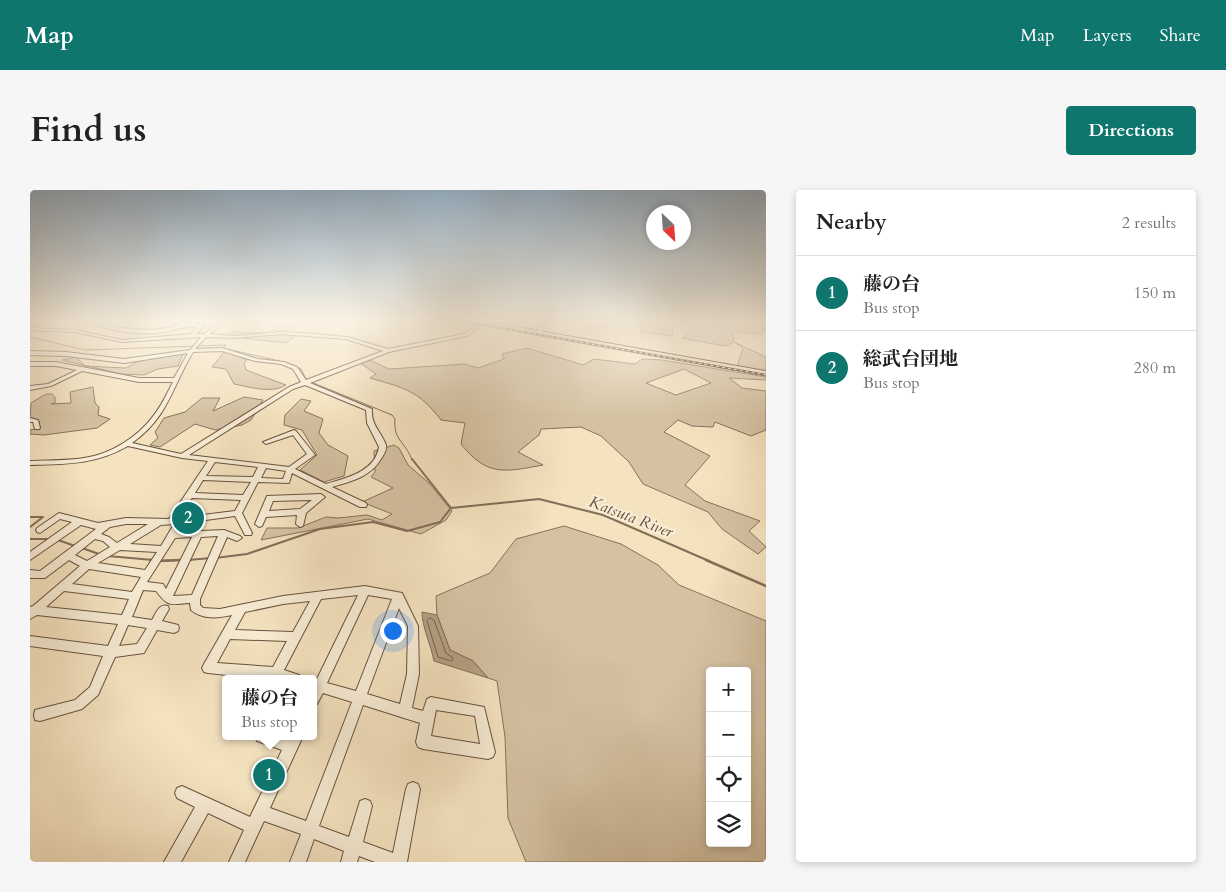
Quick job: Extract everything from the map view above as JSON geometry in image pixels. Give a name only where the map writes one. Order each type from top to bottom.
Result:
[{"type":"main road","points":[[652,352],[766,373]]},
{"type":"street","points":[[30,353],[66,354],[124,361],[182,352]]},
{"type":"street","points":[[30,463],[87,460],[106,455],[126,444],[160,411],[174,380],[190,352]]},
{"type":"street","points":[[233,352],[257,360],[282,363],[295,368],[304,382],[369,409],[370,424],[383,449],[373,469],[329,488],[302,512],[263,514]]},
{"type":"street","points":[[182,456],[277,395],[304,382],[384,352]]},
{"type":"street","points":[[30,364],[50,364],[139,380],[174,380]]},
{"type":"street","points":[[30,388],[49,384],[80,370]]},
{"type":"street","points":[[30,420],[36,421],[34,427]]},
{"type":"street","points":[[202,478],[286,481],[290,469],[311,455],[294,432],[272,435],[266,442]]},
{"type":"street","points":[[126,444],[182,456],[290,469],[363,504]]},
{"type":"street","points":[[40,715],[78,705],[94,691],[137,591],[213,460]]},
{"type":"street","points":[[238,513],[263,466]]},
{"type":"street","points":[[191,495],[245,498]]},
{"type":"street","points":[[259,524],[270,498],[320,497]]},
{"type":"street","points":[[300,524],[302,512]]},
{"type":"street","points":[[40,530],[59,516],[98,526],[126,521],[176,521],[238,513]]},
{"type":"street","points":[[238,513],[248,533]]},
{"type":"street","points":[[30,557],[79,522]]},
{"type":"street","points":[[32,612],[87,565],[159,522]]},
{"type":"street","points":[[30,574],[42,575],[107,524]]},
{"type":"street","points":[[171,535],[224,533],[238,538]]},
{"type":"street","points":[[224,533],[195,599],[194,607],[201,612],[220,613],[365,590],[398,596]]},
{"type":"street","points":[[94,534],[118,546],[162,549]]},
{"type":"street","points":[[167,597],[198,534]]},
{"type":"street","points":[[68,555],[87,565],[147,574]]},
{"type":"street","points":[[62,587],[137,591],[159,587],[169,600],[195,599]]},
{"type":"street","points":[[317,683],[365,590]]},
{"type":"street","points":[[276,675],[318,596]]},
{"type":"street","points":[[298,862],[398,596]]},
{"type":"street","points":[[398,596],[413,626],[413,674],[405,713]]},
{"type":"street","points":[[30,641],[111,652],[140,649],[164,609]]},
{"type":"street","points":[[241,609],[208,668],[267,675]]},
{"type":"street","points":[[32,612],[125,620],[174,628]]},
{"type":"street","points":[[227,634],[295,637]]},
{"type":"street","points":[[317,685],[428,719]]},
{"type":"street","points":[[431,703],[480,711],[488,752],[423,742],[428,719],[431,703]]},
{"type":"street","points":[[237,862],[293,742]]},
{"type":"street","points":[[260,812],[310,831],[351,855],[398,862],[413,789]]},
{"type":"street","points":[[182,793],[254,827]]},
{"type":"street","points":[[172,862],[205,804]]},
{"type":"street","points":[[351,855],[365,806]]},
{"type":"shaded area","points":[[224,352],[228,352],[247,360],[244,363],[246,370],[286,385],[280,388],[267,389],[234,384],[226,369],[212,367]]},
{"type":"shaded area","points":[[509,352],[541,352],[583,365],[594,359],[635,364],[642,359],[662,360],[766,377],[766,380],[729,378],[742,388],[766,391],[766,430],[751,436],[715,422],[713,427],[692,426],[678,420],[664,432],[710,456],[685,485],[705,501],[760,521],[749,531],[766,547],[758,554],[722,529],[708,512],[643,484],[629,462],[601,436],[581,427],[541,429],[539,435],[518,452],[543,465],[507,470],[488,467],[470,455],[461,444],[465,423],[441,420],[417,396],[401,388],[370,378],[376,374],[360,363],[370,360],[389,369],[464,364],[478,368],[504,359],[502,354]],"holes":[[[684,369],[711,383],[676,395],[646,383]]]},
{"type":"shaded area","points":[[742,352],[756,352],[766,357],[766,372],[737,367]]},
{"type":"shaded area","points":[[183,354],[178,366],[158,369],[144,375],[121,374],[88,366],[126,368],[136,362],[162,355]]},
{"type":"shaded area","points":[[76,357],[84,365],[62,360]]},
{"type":"shaded area","points":[[93,387],[95,403],[99,407],[98,415],[110,419],[97,428],[44,435],[30,434],[30,430],[40,428],[39,421],[30,419],[31,403],[46,394],[52,394],[55,397],[55,403],[51,404],[71,403],[70,392]]},
{"type":"shaded area","points":[[244,397],[263,400],[251,420],[242,425],[215,430],[195,424],[160,447],[150,445],[158,438],[155,432],[164,418],[185,412],[202,398],[220,398],[213,411]]},
{"type":"shaded area","points":[[301,399],[311,401],[304,411],[323,419],[319,433],[328,445],[348,456],[344,476],[324,482],[300,470],[317,455],[302,430],[284,425],[285,415]]},
{"type":"shaded area","points":[[394,445],[399,448],[408,465],[429,483],[452,511],[446,520],[421,534],[368,519],[261,540],[267,528],[298,528],[326,517],[338,518],[367,515],[382,520],[392,514],[362,502],[393,488],[371,477],[375,472],[374,451]]},
{"type":"shaded area","points":[[564,526],[621,544],[658,565],[679,585],[766,621],[766,862],[526,862],[508,818],[505,737],[497,681],[488,678],[473,661],[450,650],[437,615],[436,596],[490,573],[516,539]]},
{"type":"water","points":[[422,612],[437,615],[450,650],[473,661],[488,678],[434,661],[423,624]]},
{"type":"waterway","points":[[242,352],[288,363],[301,369],[306,379],[311,382],[392,415],[395,419],[398,437],[412,460]]},
{"type":"waterway","points":[[412,459],[451,508]]},
{"type":"waterway","name":"Katsuta River","points":[[451,508],[539,499],[603,515],[709,561]]},
{"type":"waterway","points":[[215,558],[247,554],[320,529],[373,522],[407,531],[440,522],[451,508]]},
{"type":"waterway","points":[[30,517],[43,517],[30,527]]},
{"type":"waterway","points":[[30,539],[49,539]]},
{"type":"waterway","points":[[58,540],[75,546]]},
{"type":"waterway","points":[[82,548],[99,554]]},
{"type":"waterway","points":[[108,556],[153,560],[150,560]]},
{"type":"waterway","points":[[191,560],[188,560],[211,558]]},
{"type":"waterway","points":[[158,561],[181,560]]},
{"type":"waterway","name":"Katsuta River","points":[[706,560],[766,586]]},
{"type":"railway","points":[[639,352],[766,375]]},
{"type":"place","name":"総武台団地","points":[[188,518]]},
{"type":"place","name":"藤の台","points":[[269,775]]}]
